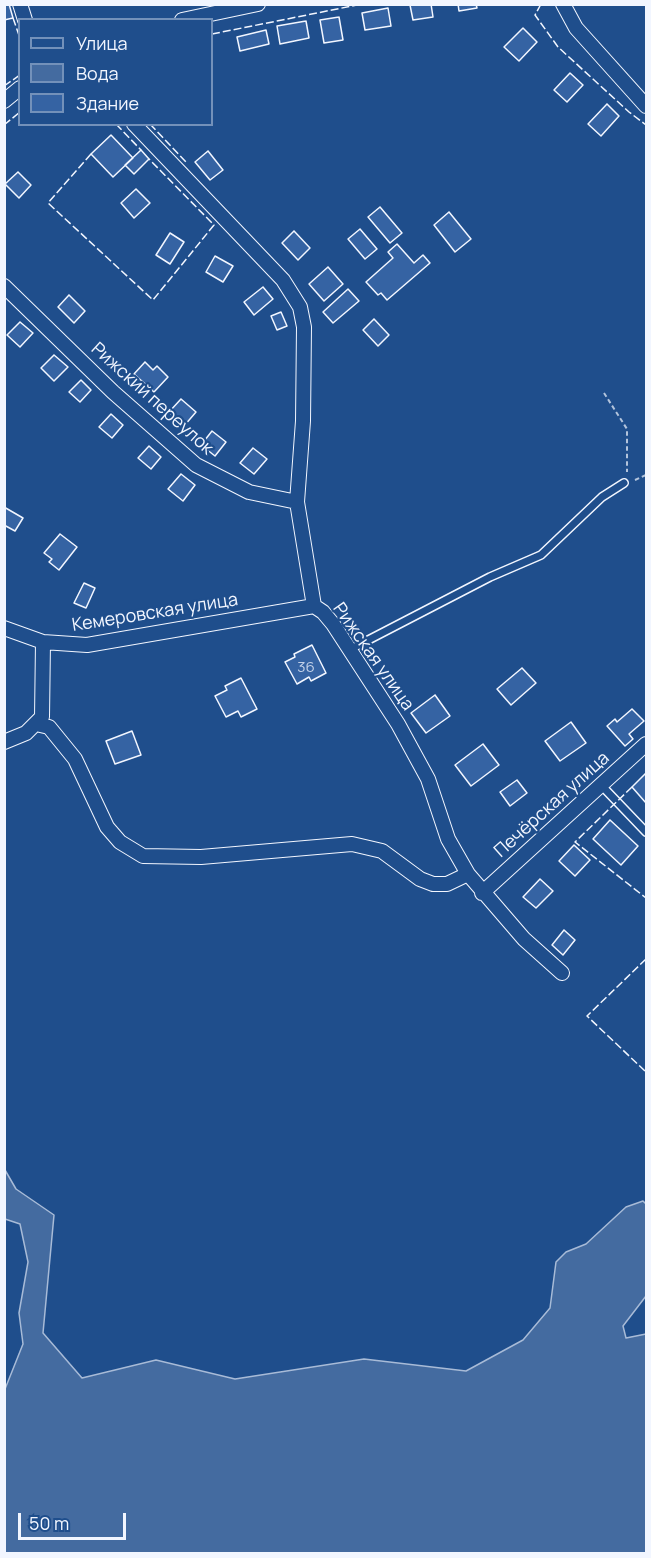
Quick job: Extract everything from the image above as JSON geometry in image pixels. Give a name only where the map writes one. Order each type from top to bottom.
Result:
[{"type":"street","points":[[192,18],[258,4]]},
{"type":"street","points":[[563,4],[571,20],[590,45],[646,106]]},
{"type":"street","points":[[4,101],[18,90]]},
{"type":"street","name":"Рижская улица","points":[[136,126],[283,280],[300,307],[304,327],[303,421],[297,502],[314,606],[323,612],[349,650],[416,756],[428,779],[448,839],[468,874],[524,939],[561,973]]},
{"type":"street","name":"Рижский переулок","points":[[4,286],[121,399],[196,465],[249,492],[297,502]]},
{"type":"street","name":"Кемеровская улица","points":[[4,628],[43,642],[87,645],[314,606]]},
{"type":"street","points":[[4,742],[26,733],[36,724],[44,709],[43,642]]},
{"type":"street","points":[[36,724],[49,727],[75,759],[106,827],[120,842],[143,856],[201,857],[352,844],[382,851],[420,879],[433,884],[447,884],[468,874]]},
{"type":"street","name":"Печёрская улица","points":[[482,893],[646,744]]},
{"type":"lane","points":[[349,650],[540,555],[602,497],[624,483]]},
{"type":"lane","points":[[601,784],[646,832]]},
{"type":"path","points":[[604,393],[627,429],[629,453],[624,483],[646,475]]},
{"type":"water","points":[[5,1170],[16,1189],[54,1215],[43,1333],[82,1378],[156,1360],[235,1379],[364,1359],[466,1371],[523,1340],[550,1308],[556,1262],[566,1252],[586,1244],[626,1207],[643,1201],[646,1204],[646,1296],[623,1326],[626,1338],[646,1334],[646,1553],[5,1553],[5,1389],[23,1344],[19,1313],[28,1262],[20,1224],[5,1219]]},
{"type":"building","points":[[4,4],[9,4],[13,18],[4,20]]},
{"type":"building","points":[[431,4],[433,17],[413,20],[410,5]]},
{"type":"building","points":[[458,4],[476,4],[477,8],[459,11]]},
{"type":"building","points":[[388,8],[391,26],[365,30],[362,13]]},
{"type":"building","points":[[339,17],[343,40],[324,43],[320,20]]},
{"type":"building","points":[[306,21],[309,38],[280,44],[277,26]]},
{"type":"building","points":[[523,28],[537,42],[519,61],[504,47]]},
{"type":"building","points":[[266,30],[269,44],[240,51],[237,37]]},
{"type":"building","points":[[570,73],[583,85],[567,102],[554,90]]},
{"type":"building","points":[[607,104],[619,116],[601,136],[588,124]]},
{"type":"building","points":[[111,135],[133,158],[113,177],[91,154]]},
{"type":"building","points":[[141,150],[149,159],[134,174],[125,165]]},
{"type":"building","points":[[208,151],[223,170],[210,180],[195,162]]},
{"type":"building","points":[[18,172],[31,185],[19,198],[5,184]]},
{"type":"building","points":[[136,189],[150,203],[134,218],[121,203]]},
{"type":"building","points":[[380,207],[402,233],[390,243],[368,217]]},
{"type":"building","points":[[449,212],[471,239],[455,252],[434,225]]},
{"type":"building","points":[[360,229],[377,249],[365,259],[348,239]]},
{"type":"building","points":[[294,231],[310,248],[298,260],[282,243]]},
{"type":"building","points":[[170,233],[184,242],[170,264],[156,255]]},
{"type":"building","points":[[397,244],[414,263],[423,255],[430,263],[387,300],[381,293],[378,295],[366,282],[393,258],[388,252]]},
{"type":"building","points":[[215,256],[233,266],[223,282],[206,272]]},
{"type":"building","points":[[328,267],[343,284],[324,301],[309,284]]},
{"type":"building","points":[[263,287],[273,299],[254,315],[244,302]]},
{"type":"building","points":[[348,289],[359,301],[333,323],[323,312]]},
{"type":"building","points":[[69,295],[85,311],[74,323],[58,307]]},
{"type":"building","points":[[281,312],[287,326],[277,330],[271,316]]},
{"type":"building","points":[[374,319],[389,335],[378,346],[363,330]]},
{"type":"building","points":[[20,322],[33,333],[20,347],[7,335]]},
{"type":"building","points":[[54,355],[68,367],[54,381],[41,368]]},
{"type":"building","points":[[145,362],[153,370],[157,366],[168,377],[154,392],[134,374]]},
{"type":"building","points":[[81,380],[91,390],[80,402],[69,392]]},
{"type":"building","points":[[181,399],[196,412],[184,426],[169,412]]},
{"type":"building","points":[[111,414],[123,425],[112,438],[99,427]]},
{"type":"building","points":[[212,431],[226,442],[215,456],[201,445]]},
{"type":"building","points":[[149,446],[161,457],[151,469],[138,458]]},
{"type":"building","points":[[253,448],[267,459],[254,474],[240,463]]},
{"type":"building","points":[[181,474],[195,485],[183,501],[168,489]]},
{"type":"building","points":[[4,507],[23,518],[15,531],[4,525]]},
{"type":"building","points":[[60,534],[77,547],[59,570],[49,562],[52,559],[44,553]]},
{"type":"building","points":[[84,583],[95,588],[86,608],[74,603]]},
{"type":"building","points":[[312,645],[326,673],[311,681],[309,677],[297,684],[285,662],[295,657],[294,654]]},
{"type":"building","points":[[522,668],[536,683],[511,705],[497,689]]},
{"type":"building","points":[[241,678],[257,709],[241,717],[238,711],[226,717],[215,696],[227,690],[225,686]]},
{"type":"building","points":[[435,695],[450,716],[426,733],[411,713]]},
{"type":"building","points":[[632,709],[644,721],[629,734],[633,739],[625,746],[607,726],[615,719],[617,722]]},
{"type":"building","points":[[571,722],[586,743],[560,761],[545,741]]},
{"type":"building","points":[[132,731],[141,755],[115,764],[106,741]]},
{"type":"building","points":[[483,744],[499,765],[471,786],[455,765]]},
{"type":"building","points":[[646,773],[646,803],[632,787]]},
{"type":"building","points":[[517,780],[527,793],[510,806],[500,792]]},
{"type":"building","points":[[610,820],[638,846],[621,865],[593,839]]},
{"type":"building","points":[[574,845],[590,860],[575,876],[559,861]]},
{"type":"building","points":[[540,879],[553,891],[536,908],[523,897]]},
{"type":"building","points":[[564,930],[575,940],[563,955],[552,945]]},
{"type":"fence","points":[[213,34],[362,4]]},
{"type":"fence","points":[[541,4],[535,15],[558,47],[646,125]]},
{"type":"fence","points":[[13,18],[18,32]]},
{"type":"fence","points":[[4,86],[18,76]]},
{"type":"fence","points":[[4,125],[18,114]]},
{"type":"fence","points":[[118,126],[141,150]]},
{"type":"fence","points":[[152,126],[186,162]]},
{"type":"fence","points":[[91,154],[48,203],[153,300],[214,225],[149,159]]},
{"type":"fence","points":[[632,787],[575,842],[646,898]]},
{"type":"fence","points":[[646,959],[587,1016],[646,1072]]}]
